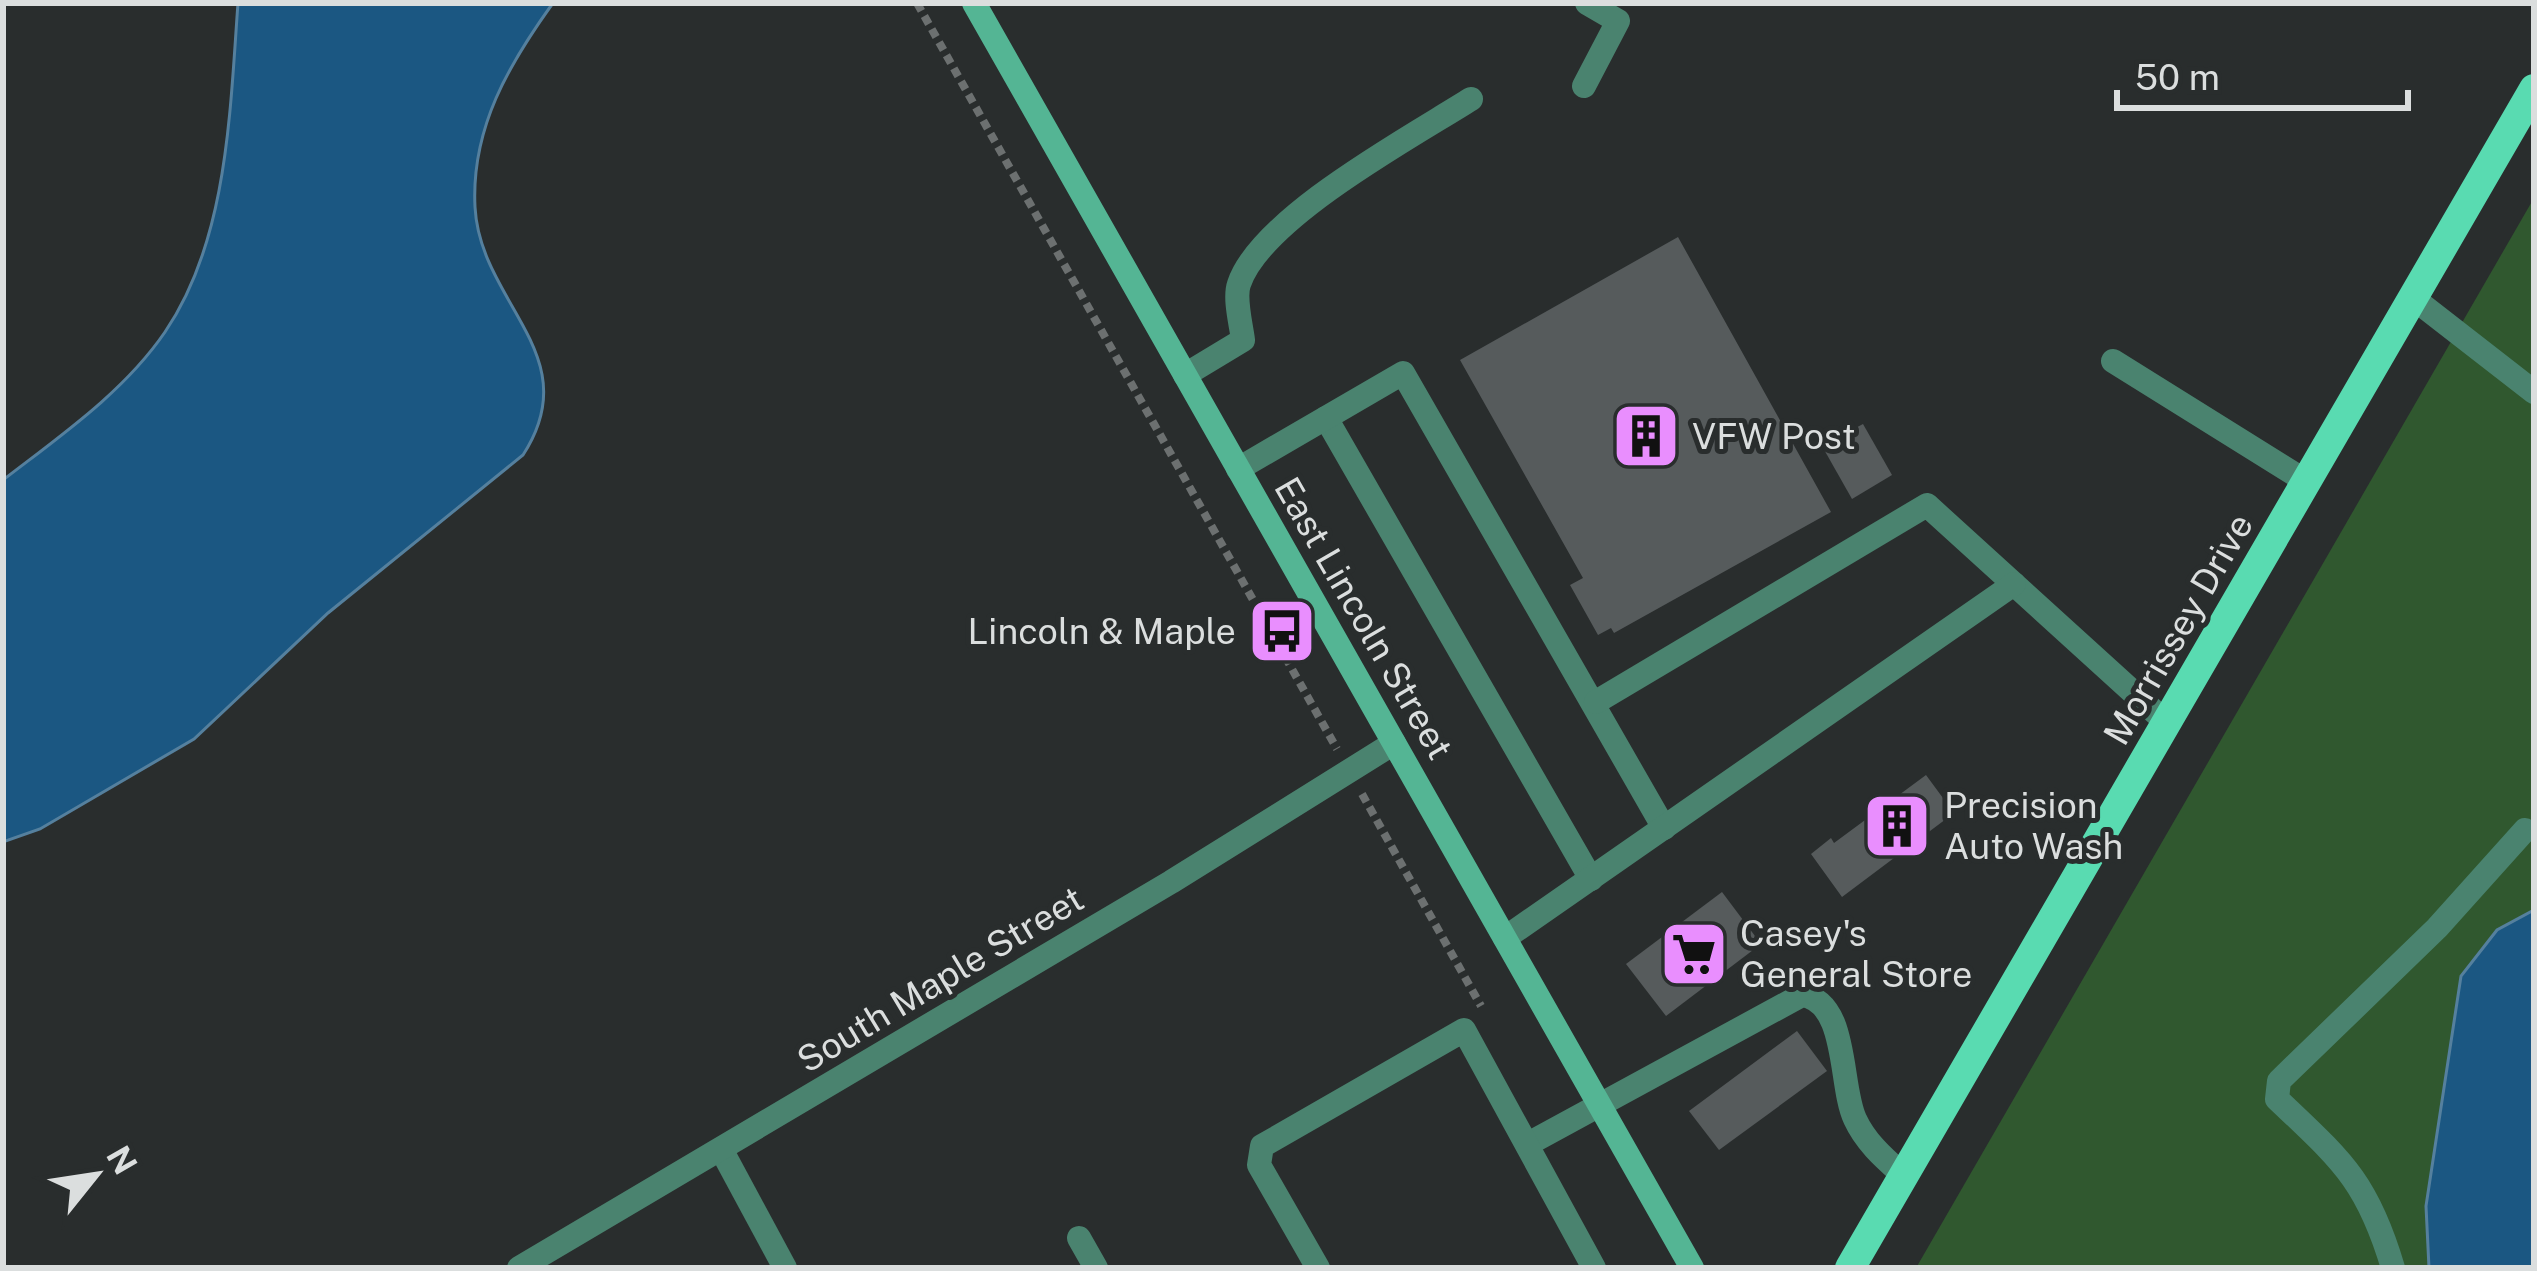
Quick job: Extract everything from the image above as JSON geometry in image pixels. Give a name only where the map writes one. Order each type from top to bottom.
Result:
[{"type":"main road","name":"East Lincoln Street","points":[[974,3],[1692,1268]]},
{"type":"main road","name":"Morrissey Drive","points":[[1850,1268],[2534,89]]},
{"type":"street","points":[[1584,86],[1618,21],[1587,3]]},
{"type":"street","points":[[1184,375],[1243,340],[1237,286],[1265,243],[1332,188],[1471,99]]},
{"type":"street","points":[[2413,298],[2534,392]]},
{"type":"street","points":[[2114,361],[2307,482]]},
{"type":"street","points":[[1238,469],[1403,373],[1597,701],[1664,828]]},
{"type":"street","points":[[1326,418],[1591,879]]},
{"type":"street","points":[[1597,701],[1927,505],[2168,724]]},
{"type":"street","points":[[1504,938],[2014,584]]},
{"type":"street","name":"South Maple Street","points":[[518,1268],[722,1151],[1394,742]]},
{"type":"street","points":[[2393,1268],[2360,1183],[2337,1152],[2277,1099],[2279,1082],[2302,1054],[2437,928],[2525,830]]},
{"type":"street","points":[[1528,1144],[1789,999],[1813,996],[1834,1025],[1853,1117],[1867,1141],[1904,1176]]},
{"type":"street","points":[[1318,1268],[1259,1165],[1262,1146],[1464,1030],[1594,1268]]},
{"type":"street","points":[[722,1151],[785,1268]]},
{"type":"street","points":[[1079,1238],[1096,1268]]},
{"type":"path","points":[[917,3],[1484,1011]]},
{"type":"green space","points":[[2534,198],[2534,1268],[1916,1268]]},
{"type":"water","points":[[238,3],[553,3],[496,98],[475,178],[481,241],[538,358],[544,388],[540,420],[523,455],[328,613],[194,739],[40,829],[3,842],[3,480],[130,374],[165,332],[186,296],[214,216],[222,173]]},
{"type":"water","points":[[2534,910],[2534,1268],[2429,1268],[2426,1206],[2461,976],[2497,930]]},
{"type":"building","name":"VFW Post","points":[[1678,237],[1831,512],[1614,633],[1611,628],[1598,635],[1570,585],[1583,578],[1460,360]]},
{"type":"building","points":[[1863,424],[1892,475],[1852,499],[1822,446]]},
{"type":"building","name":"Precision Auto Wash","points":[[1926,775],[1954,813],[1842,897],[1811,854],[1831,838],[1834,843]]},
{"type":"building","name":"Casey's General Store","points":[[1722,892],[1761,944],[1666,1016],[1626,964]]},
{"type":"building","name":"Casey's General Store","points":[[1797,1031],[1827,1071],[1719,1150],[1689,1111]]},
{"type":"place","name":"VFW Post","points":[[1646,436]]},
{"type":"place","name":"Lincoln & Maple","points":[[1282,631]]},
{"type":"place","name":"Precision Auto Wash","points":[[1897,826]]},
{"type":"place","name":"Casey's General Store","points":[[1694,954]]}]
